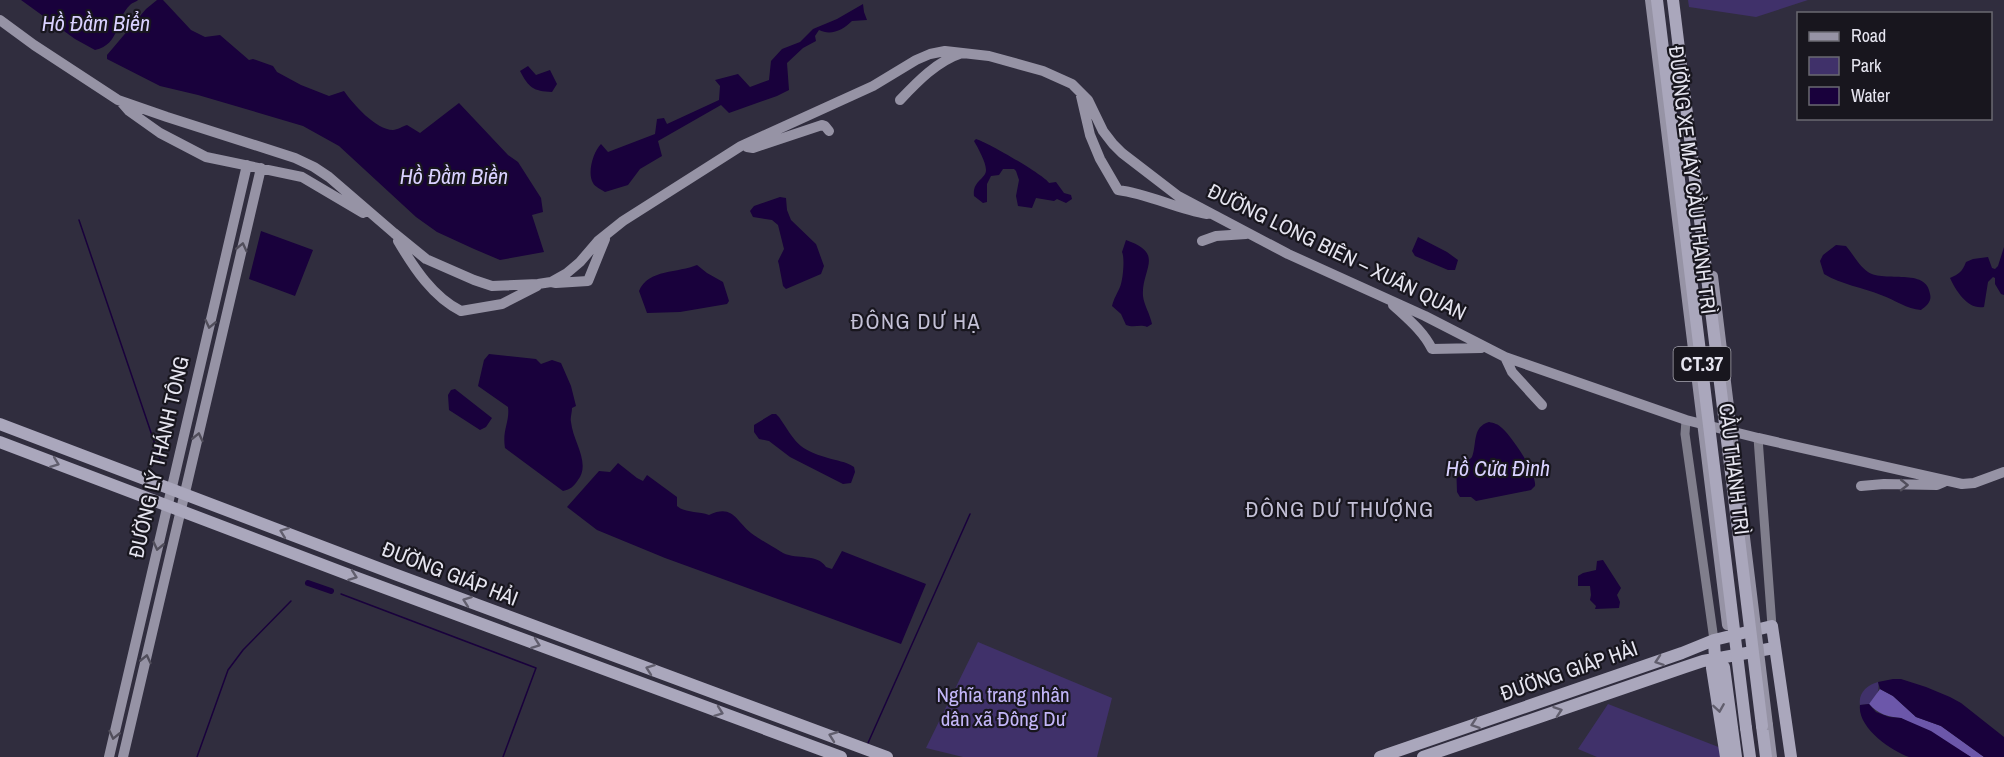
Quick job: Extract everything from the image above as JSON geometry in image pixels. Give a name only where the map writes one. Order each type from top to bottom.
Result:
[{"type":"highway","name":"CẦU THANH TRÌ","points":[[1657,0],[1743,729]]},
{"type":"highway","name":"CẦU THANH TRÌ","points":[[1673,0],[1765,726]]},
{"type":"highway","name":"ĐƯỜNG GIÁP HẢI","points":[[0,424],[397,575],[887,757]]},
{"type":"highway","name":"ĐƯỜNG GIÁP HẢI","points":[[0,442],[842,757]]},
{"type":"highway","points":[[391,590],[397,575]]},
{"type":"highway","name":"ĐƯỜNG GIÁP HẢI","points":[[1380,757],[1671,657],[1714,640],[1772,626]]},
{"type":"highway","points":[[1772,626],[1791,757]]},
{"type":"highway","points":[[1714,640],[1715,660],[1712,668],[1726,757]]},
{"type":"highway","name":"ĐƯỜNG GIÁP HẢI","points":[[1423,757],[1685,667],[1774,648]]},
{"type":"highway","points":[[1715,660],[1724,667],[1736,757]]},
{"type":"highway","name":"CT.37","points":[[1765,726],[1766,757]]},
{"type":"highway","name":"CT.37","points":[[1743,729],[1750,757]]},
{"type":"main road","name":"ĐƯỜNG XE MÁY CẦU THANH TRÌ","points":[[1650,0],[1743,729]]},
{"type":"main road","name":"ĐƯỜNG XE MÁY CẦU THANH TRÌ","points":[[1679,0],[1765,726],[1772,757]]},
{"type":"main road","points":[[0,20],[118,100],[145,123],[189,150],[206,157],[302,177],[384,225]]},
{"type":"main road","name":"ĐƯỜNG LONG BIÊN – XUÂN QUAN","points":[[394,233],[423,277],[443,299],[461,311],[502,304],[567,273],[608,232],[651,202],[741,146],[873,86],[930,54],[945,51],[965,52],[989,56],[1060,77],[1080,90],[1088,100],[1103,131],[1122,153],[1167,188],[1288,254],[1384,297],[1505,357],[1686,420],[1758,438],[1969,484],[2004,472]]},
{"type":"main road","points":[[900,100],[935,68],[965,52]]},
{"type":"main road","points":[[1080,90],[1090,135],[1118,190],[1133,192],[1189,211],[1216,216]]},
{"type":"main road","points":[[118,100],[305,162],[329,177],[426,259],[492,286],[588,281],[608,232]]},
{"type":"main road","points":[[741,146],[753,148],[822,126],[828,128],[829,131]]},
{"type":"main road","name":"ĐƯỜNG LÝ THÁNH TÔNG","points":[[109,757],[247,165]]},
{"type":"main road","name":"ĐƯỜNG LÝ THÁNH TÔNG","points":[[123,757],[261,168]]},
{"type":"main road","points":[[1202,241],[1216,236],[1250,234]]},
{"type":"main road","points":[[1384,297],[1416,326],[1432,349],[1484,348]]},
{"type":"main road","points":[[1505,357],[1512,372],[1542,405]]},
{"type":"main road","points":[[1686,420],[1685,434],[1714,640]]},
{"type":"main road","points":[[1758,438],[1772,626]]},
{"type":"main road","points":[[1861,486],[1937,485],[1948,481]]},
{"type":"green space","points":[[1688,0],[1808,0],[1756,17],[1689,7]]},
{"type":"green space","name":"Nghĩa trang nhân dân xã Đông Dư","points":[[978,642],[1112,698],[1097,757],[963,757],[926,748]]},
{"type":"green space","points":[[1878,682],[1878,692],[1874,699],[1869,704],[1860,705],[1860,697],[1864,690]]},
{"type":"green space","points":[[1608,704],[1721,748],[1722,757],[1597,757],[1578,749]]},
{"type":"shaded area","points":[[1880,689],[1893,696],[1916,717],[1941,726],[1984,757],[1971,757],[1901,718],[1880,713],[1869,704]]},
{"type":"water","name":"Hồ Đầm Biển","points":[[21,0],[138,0],[125,11],[114,37],[103,47],[95,50],[75,39]]},
{"type":"water","name":"Hồ Đầm Biền","points":[[157,0],[163,0],[191,30],[205,37],[220,35],[249,60],[253,59],[273,66],[277,72],[301,85],[329,96],[344,91],[372,121],[386,129],[395,130],[407,125],[420,133],[459,103],[508,155],[518,162],[541,198],[543,212],[532,215],[544,252],[500,260],[474,249],[437,232],[416,217],[339,146],[303,126],[160,86],[107,59],[107,55],[146,9]]},
{"type":"water","points":[[863,4],[867,20],[852,21],[845,27],[832,32],[819,30],[815,36],[816,41],[803,48],[787,63],[789,90],[729,113],[721,105],[658,141],[662,156],[640,169],[628,185],[605,192],[594,184],[591,179],[592,163],[601,144],[608,152],[655,134],[657,119],[664,118],[667,124],[719,100],[720,86],[715,80],[738,74],[750,87],[769,80],[771,61],[782,49],[800,42],[813,29]]},
{"type":"water","points":[[528,66],[536,75],[550,70],[557,84],[552,92],[540,91],[529,85],[520,71]]},
{"type":"water","points":[[976,139],[1015,159],[1049,183],[1056,182],[1064,193],[1071,195],[1072,199],[1066,203],[1057,199],[1054,201],[1036,198],[1032,208],[1018,206],[1016,196],[1019,180],[1016,171],[1003,169],[999,175],[991,176],[987,184],[987,202],[983,203],[974,196],[975,187],[986,170],[974,141]]},
{"type":"water","points":[[780,197],[786,198],[791,220],[816,244],[824,266],[821,274],[786,289],[783,286],[778,261],[784,249],[778,225],[772,220],[753,217],[750,211],[754,206]]},
{"type":"water","points":[[261,231],[313,250],[295,296],[249,279]]},
{"type":"water","points":[[1418,237],[1458,260],[1455,270],[1448,270],[1415,256],[1412,251]]},
{"type":"water","points":[[1126,240],[1138,245],[1148,257],[1143,296],[1152,324],[1147,327],[1126,325],[1121,314],[1112,306],[1122,279],[1122,252]]},
{"type":"water","points":[[1836,245],[1846,246],[1862,267],[1875,275],[1913,278],[1921,281],[1927,286],[1930,294],[1928,303],[1921,310],[1911,308],[1824,274],[1820,261],[1823,255]]},
{"type":"water","points":[[2004,247],[2004,295],[2001,294],[1993,277],[1988,282],[1984,307],[1973,306],[1959,294],[1950,278],[1960,272],[1966,262],[1973,259],[1988,257],[1992,268],[1995,269]]},
{"type":"water","points":[[697,265],[723,282],[729,301],[727,304],[680,312],[647,313],[639,291],[643,284],[657,275]]},
{"type":"water","points":[[489,354],[536,359],[541,364],[552,360],[561,363],[571,386],[576,406],[572,408],[572,430],[583,467],[578,480],[570,488],[563,491],[505,448],[504,436],[508,407],[478,386],[484,360]]},
{"type":"water","points":[[455,389],[492,418],[486,427],[480,430],[449,410],[448,395],[451,390]]},
{"type":"water","points":[[772,414],[779,417],[803,448],[854,467],[855,472],[851,483],[843,484],[790,457],[769,441],[759,439],[754,432],[754,425]]},
{"type":"water","name":"Hồ Cửa Đình","points":[[1489,422],[1500,427],[1517,447],[1528,464],[1535,480],[1535,486],[1531,490],[1476,501],[1471,497],[1460,497],[1457,492],[1456,462],[1472,457],[1477,432]]},
{"type":"water","points":[[618,463],[643,481],[647,475],[677,497],[677,506],[680,508],[709,515],[723,511],[729,512],[753,535],[783,553],[812,558],[832,569],[842,551],[926,584],[901,644],[665,558],[597,530],[567,507],[599,471],[610,472]]},
{"type":"water","points":[[1603,560],[1621,588],[1617,595],[1620,602],[1619,608],[1595,609],[1596,606],[1590,600],[1590,586],[1578,586],[1578,576],[1596,570],[1597,561]]},
{"type":"water","points":[[1901,679],[1926,687],[1961,703],[2004,737],[2004,757],[1984,757],[1941,726],[1916,717],[1893,696],[1880,689],[1878,682]]},
{"type":"water","points":[[1869,704],[1876,712],[1889,717],[1901,718],[1931,731],[1971,757],[1909,757],[1902,754],[1885,744],[1869,730],[1864,722],[1860,705]]},
{"type":"waterway","points":[[79,220],[161,462]]},
{"type":"waterway","points":[[868,743],[970,514]]},
{"type":"waterway","points":[[308,583],[331,591]]},
{"type":"waterway","points":[[341,594],[536,668],[503,757]]},
{"type":"waterway","points":[[197,757],[228,670],[243,650],[291,601]]},
{"type":"district","name":"ĐÔNG DƯ HẠ","points":[[916,321]]},
{"type":"district","name":"ĐÔNG DƯ THƯỢNG","points":[[1340,509]]}]
